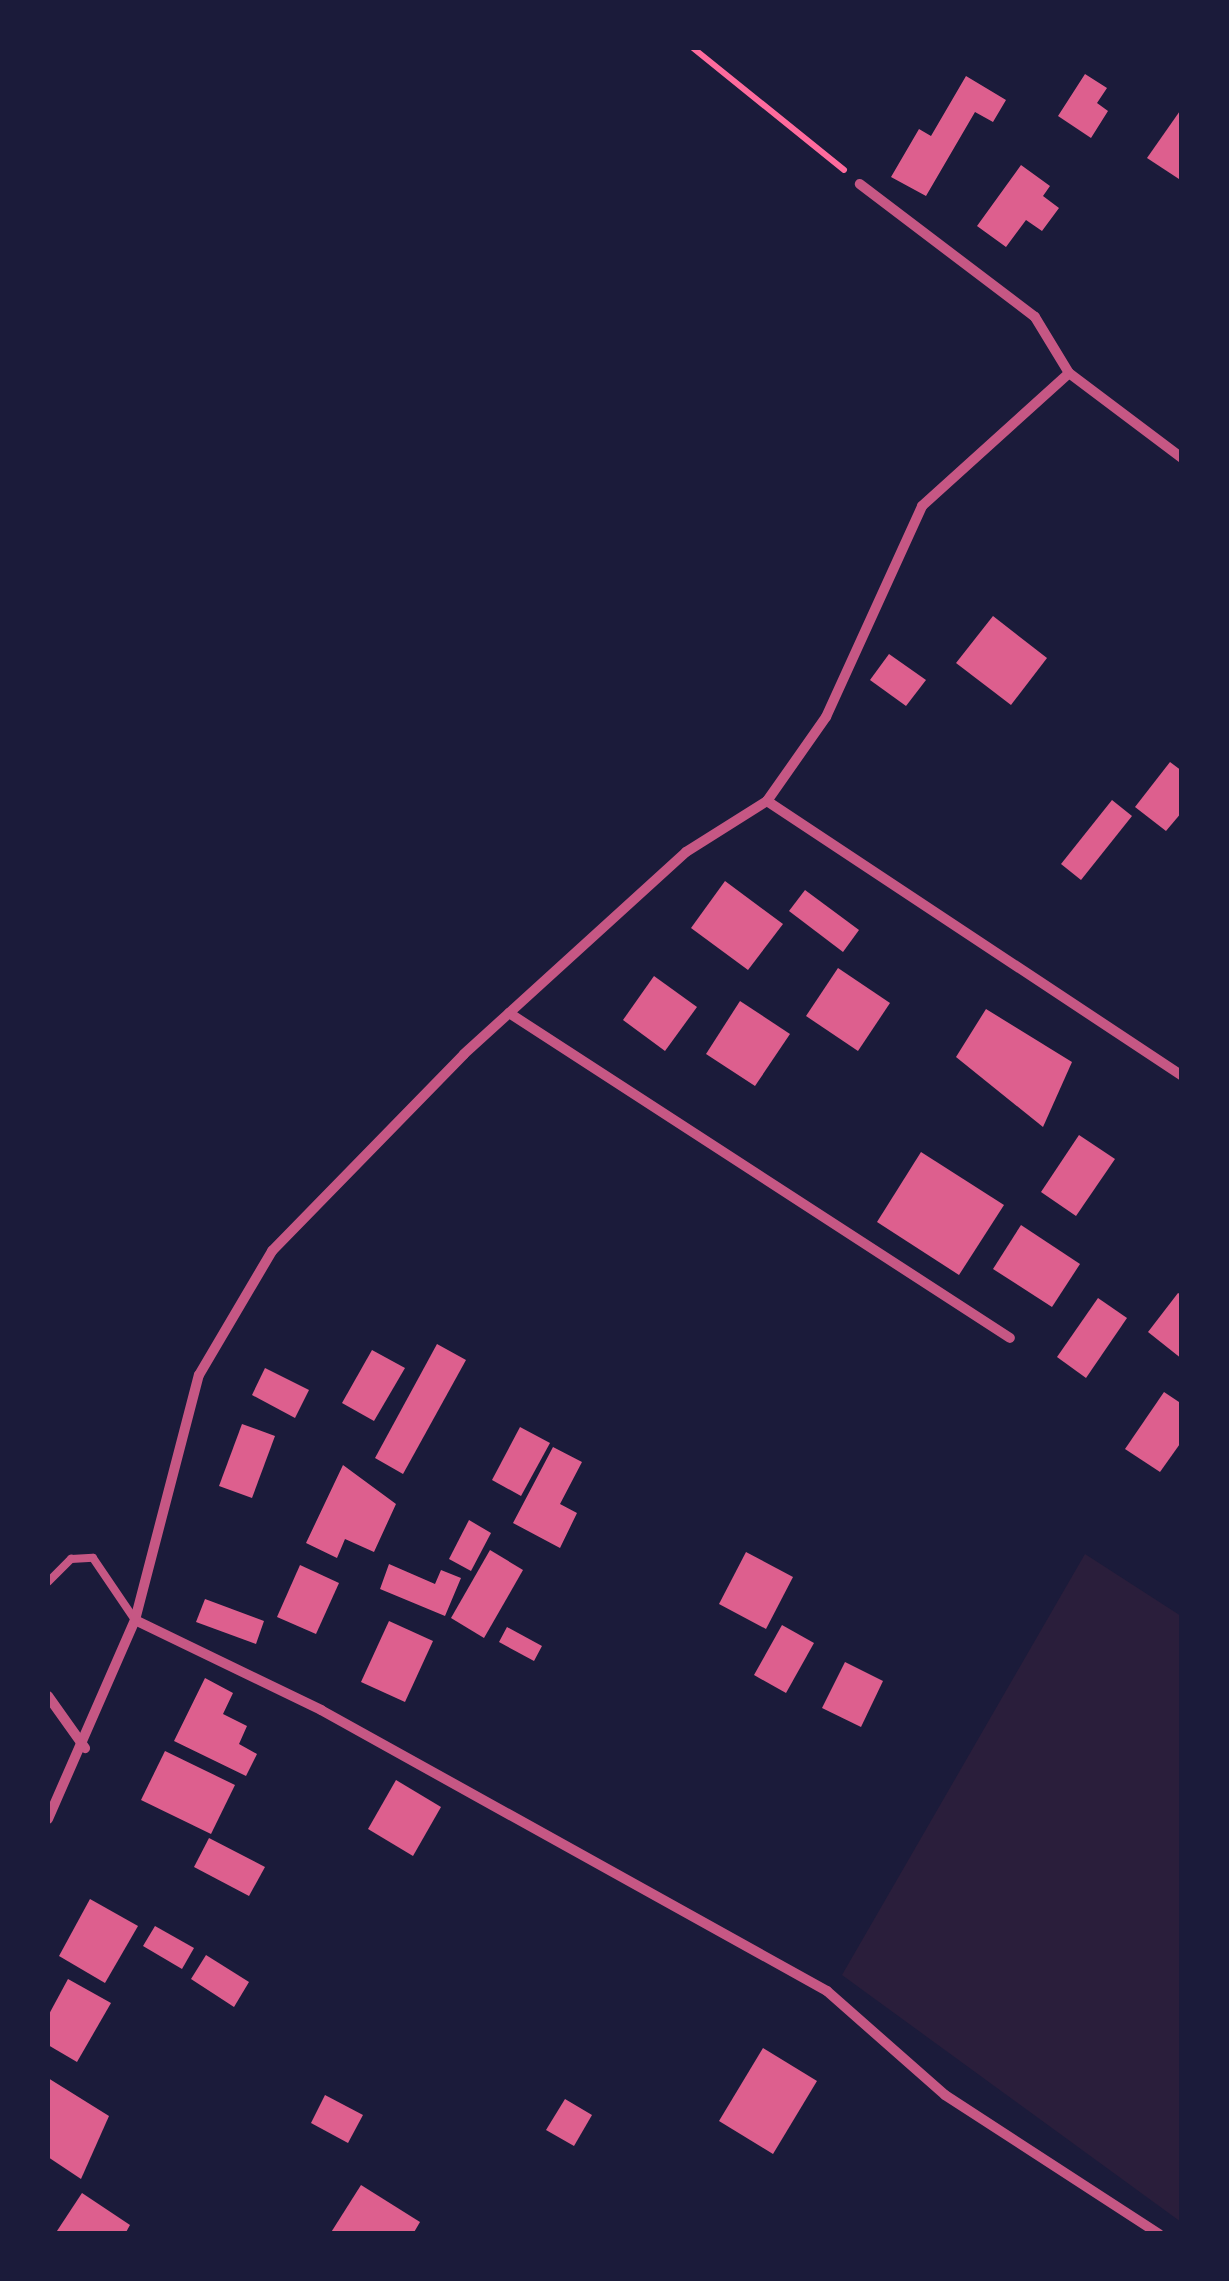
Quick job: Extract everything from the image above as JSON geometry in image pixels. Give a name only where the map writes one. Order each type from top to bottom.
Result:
[{"type":"street","points":[[860,184],[1036,317],[1069,372],[1182,458]]},
{"type":"street","points":[[48,1819],[85,1748],[135,1620],[199,1376],[230,1311],[339,1173],[686,852],[767,801],[826,717],[922,506],[1069,372]]},
{"type":"street","points":[[767,801],[1182,1076]]},
{"type":"street","points":[[509,1014],[1010,1338]]},
{"type":"street","points":[[135,1620],[321,1710],[827,1991],[945,2094],[1159,2234]]},
{"type":"street","points":[[48,1696],[85,1748]]},
{"type":"lane","points":[[48,1582],[71,1559],[93,1558],[135,1620]]},
{"type":"path","points":[[694,48],[860,184]]},
{"type":"shaded area","points":[[1085,1554],[1181,1616],[1181,2222],[842,1975]]},
{"type":"building","points":[[1085,74],[1107,88],[1097,103],[1108,111],[1091,138],[1058,116]]},
{"type":"building","points":[[966,76],[1006,100],[993,122],[975,112],[926,196],[891,177],[919,129],[931,136]]},
{"type":"building","points":[[1182,108],[1182,181],[1147,158]]},
{"type":"building","points":[[1021,165],[1050,186],[1043,196],[1059,208],[1042,231],[1026,220],[1006,247],[977,226]]},
{"type":"building","points":[[993,616],[1047,658],[1011,705],[956,663]]},
{"type":"building","points":[[889,654],[926,680],[906,706],[870,680]]},
{"type":"building","points":[[1170,762],[1182,771],[1182,812],[1166,831],[1135,807]]},
{"type":"building","points":[[1112,800],[1132,816],[1081,880],[1061,864]]},
{"type":"building","points":[[725,881],[783,924],[748,970],[691,928]]},
{"type":"building","points":[[805,890],[859,930],[843,952],[789,911]]},
{"type":"building","points":[[838,968],[890,1003],[858,1051],[806,1016]]},
{"type":"building","points":[[654,976],[697,1007],[665,1051],[623,1020]]},
{"type":"building","points":[[740,1001],[790,1034],[755,1086],[706,1054]]},
{"type":"building","points":[[986,1009],[1072,1062],[1043,1127],[956,1057]]},
{"type":"building","points":[[1079,1135],[1115,1159],[1076,1216],[1041,1192]]},
{"type":"building","points":[[921,1152],[1004,1205],[959,1275],[877,1222]]},
{"type":"building","points":[[1021,1225],[1080,1264],[1052,1307],[993,1269]]},
{"type":"building","points":[[1178,1293],[1182,1295],[1182,1359],[1148,1332]]},
{"type":"building","points":[[1098,1298],[1127,1318],[1086,1378],[1057,1357]]},
{"type":"building","points":[[437,1344],[466,1360],[403,1474],[375,1458]]},
{"type":"building","points":[[372,1350],[405,1368],[374,1421],[342,1403]]},
{"type":"building","points":[[265,1368],[309,1390],[295,1418],[252,1395]]},
{"type":"building","points":[[1164,1392],[1182,1404],[1182,1441],[1160,1472],[1125,1449]]},
{"type":"building","points":[[242,1424],[275,1436],[252,1498],[219,1486]]},
{"type":"building","points":[[520,1427],[550,1443],[521,1496],[492,1480]]},
{"type":"building","points":[[553,1447],[582,1462],[560,1504],[577,1513],[560,1548],[513,1523]]},
{"type":"building","points":[[343,1465],[396,1504],[374,1552],[345,1539],[337,1558],[306,1543]]},
{"type":"building","points":[[469,1520],[491,1533],[471,1571],[449,1559]]},
{"type":"building","points":[[490,1550],[523,1570],[484,1638],[451,1618]]},
{"type":"building","points":[[746,1552],[793,1577],[766,1629],[719,1604]]},
{"type":"building","points":[[389,1564],[435,1584],[441,1570],[461,1578],[445,1616],[380,1589]]},
{"type":"building","points":[[300,1565],[339,1583],[316,1634],[277,1617]]},
{"type":"building","points":[[205,1599],[264,1621],[256,1644],[196,1622]]},
{"type":"building","points":[[389,1621],[433,1641],[405,1702],[361,1682]]},
{"type":"building","points":[[782,1625],[814,1643],[786,1693],[754,1675]]},
{"type":"building","points":[[507,1627],[542,1646],[534,1661],[499,1642]]},
{"type":"building","points":[[845,1662],[883,1681],[861,1727],[822,1708]]},
{"type":"building","points":[[205,1678],[233,1693],[223,1714],[247,1726],[239,1744],[257,1754],[246,1776],[174,1741]]},
{"type":"building","points":[[165,1751],[235,1785],[211,1834],[141,1800]]},
{"type":"building","points":[[396,1780],[441,1807],[413,1856],[368,1829]]},
{"type":"building","points":[[209,1838],[265,1867],[249,1896],[194,1867]]},
{"type":"building","points":[[90,1899],[138,1926],[105,1983],[59,1956]]},
{"type":"building","points":[[155,1926],[194,1948],[182,1969],[143,1946]]},
{"type":"building","points":[[206,1955],[249,1982],[234,2007],[191,1979]]},
{"type":"building","points":[[68,1979],[111,2003],[77,2062],[48,2045],[48,2016]]},
{"type":"building","points":[[763,2048],[817,2081],[773,2154],[719,2121]]},
{"type":"building","points":[[48,2078],[109,2116],[81,2179],[48,2157]]},
{"type":"building","points":[[325,2095],[363,2115],[348,2143],[311,2123]]},
{"type":"building","points":[[565,2099],[592,2115],[574,2146],[546,2130]]},
{"type":"building","points":[[361,2185],[420,2222],[413,2234],[330,2234]]},
{"type":"building","points":[[82,2193],[130,2225],[125,2234],[55,2234]]}]
